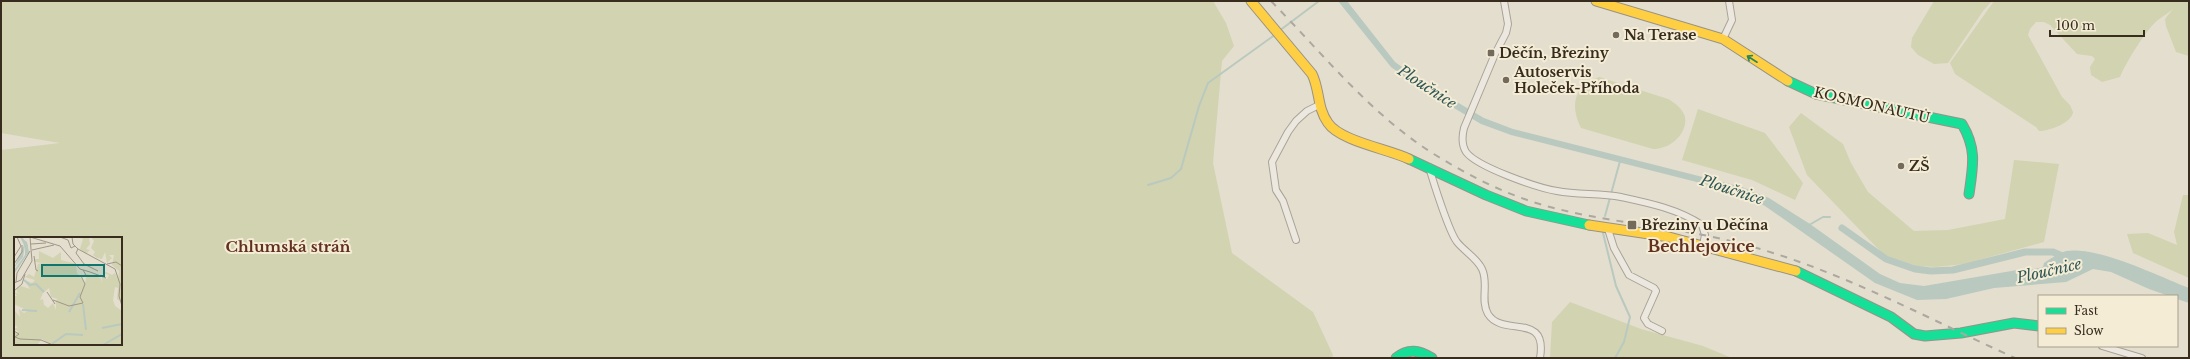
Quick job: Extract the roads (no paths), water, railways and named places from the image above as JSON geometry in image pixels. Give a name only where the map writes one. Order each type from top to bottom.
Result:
[{"type":"street","points":[[1251,1],[1312,74],[1316,82],[1318,105],[1328,124],[1346,137],[1393,151],[1486,195],[1526,211],[1608,228],[1669,237],[1779,265],[1807,275],[1837,292],[1891,317],[1914,334],[1925,336],[1961,333],[2014,323],[2038,326]]},
{"type":"street","points":[[1504,1],[1508,24],[1506,33],[1464,128],[1463,146],[1471,158],[1543,188],[1571,193],[1613,196],[1665,208],[1691,218],[1702,225],[1704,230],[1703,245]]},
{"type":"street","name":"KOSMONAUTŮ","points":[[1596,1],[1723,39],[1781,78],[1816,94],[1962,124],[1971,137],[1974,152],[1969,194]]},
{"type":"street","points":[[1723,39],[1732,20],[1729,1]]},
{"type":"street","points":[[1296,240],[1283,201],[1276,190],[1272,162],[1288,132],[1296,121],[1306,111],[1318,105]]},
{"type":"street","points":[[1429,167],[1456,241],[1481,267],[1485,278],[1485,303],[1488,313],[1493,319],[1503,323],[1528,328],[1536,333],[1540,339],[1540,358]]},
{"type":"street","points":[[1608,228],[1614,248],[1630,275],[1654,288],[1656,291],[1644,318],[1648,324],[1662,331]]},
{"type":"street","points":[[2105,347],[2142,358]]},
{"type":"street","points":[[1396,358],[1400,354],[1410,351],[1422,352],[1432,358]]},
{"type":"water","name":"Ploučnice","points":[[1338,1],[1347,1],[1395,62],[1423,82],[1484,118],[1513,129],[1742,187],[1769,198],[1810,224],[1880,274],[1900,283],[1924,286],[2029,268],[2030,270],[2043,267],[2044,263],[2063,252],[2079,251],[2111,257],[2189,288],[2189,303],[2178,299],[2178,295],[2166,295],[2111,272],[2093,269],[2066,282],[1994,288],[1946,299],[1917,300],[1875,283],[1765,206],[1740,193],[1511,135],[1481,124],[1420,88],[1391,67]]},
{"type":"waterway","points":[[1279,31],[1319,1]]},
{"type":"waterway","points":[[1148,185],[1171,178],[1181,169],[1199,106],[1208,83],[1276,34]]},
{"type":"waterway","points":[[1605,216],[1620,161]]},
{"type":"waterway","points":[[1809,225],[1823,217],[1830,217]]},
{"type":"waterway","name":"Ploučnice","points":[[1842,228],[1886,259],[1915,269],[1931,271],[1953,270],[2025,252],[2053,252],[2067,258]]},
{"type":"waterway","points":[[1603,233],[1616,286],[1630,317],[1624,342],[1615,358]]},
{"type":"railway","points":[[1271,1],[1351,86],[1372,106],[1417,143],[1467,174],[1508,193],[1550,207],[1599,218],[1722,239],[1781,255],[1849,281],[2015,358]]},
{"type":"place","name":"Na Terase","points":[[1616,35]]},
{"type":"place","name":"Děčín, Březiny","points":[[1491,53]]},
{"type":"place","name":"Autoservis Holeček-Příhoda","points":[[1506,80]]},
{"type":"place","name":"ZŠ","points":[[1901,166]]},
{"type":"place","name":"Březiny u Děčína","points":[[1632,225]]},
{"type":"district","name":"Bechlejovice","points":[[1701,246]]},
{"type":"district","name":"Chlumská stráň","points":[[288,247]]}]
